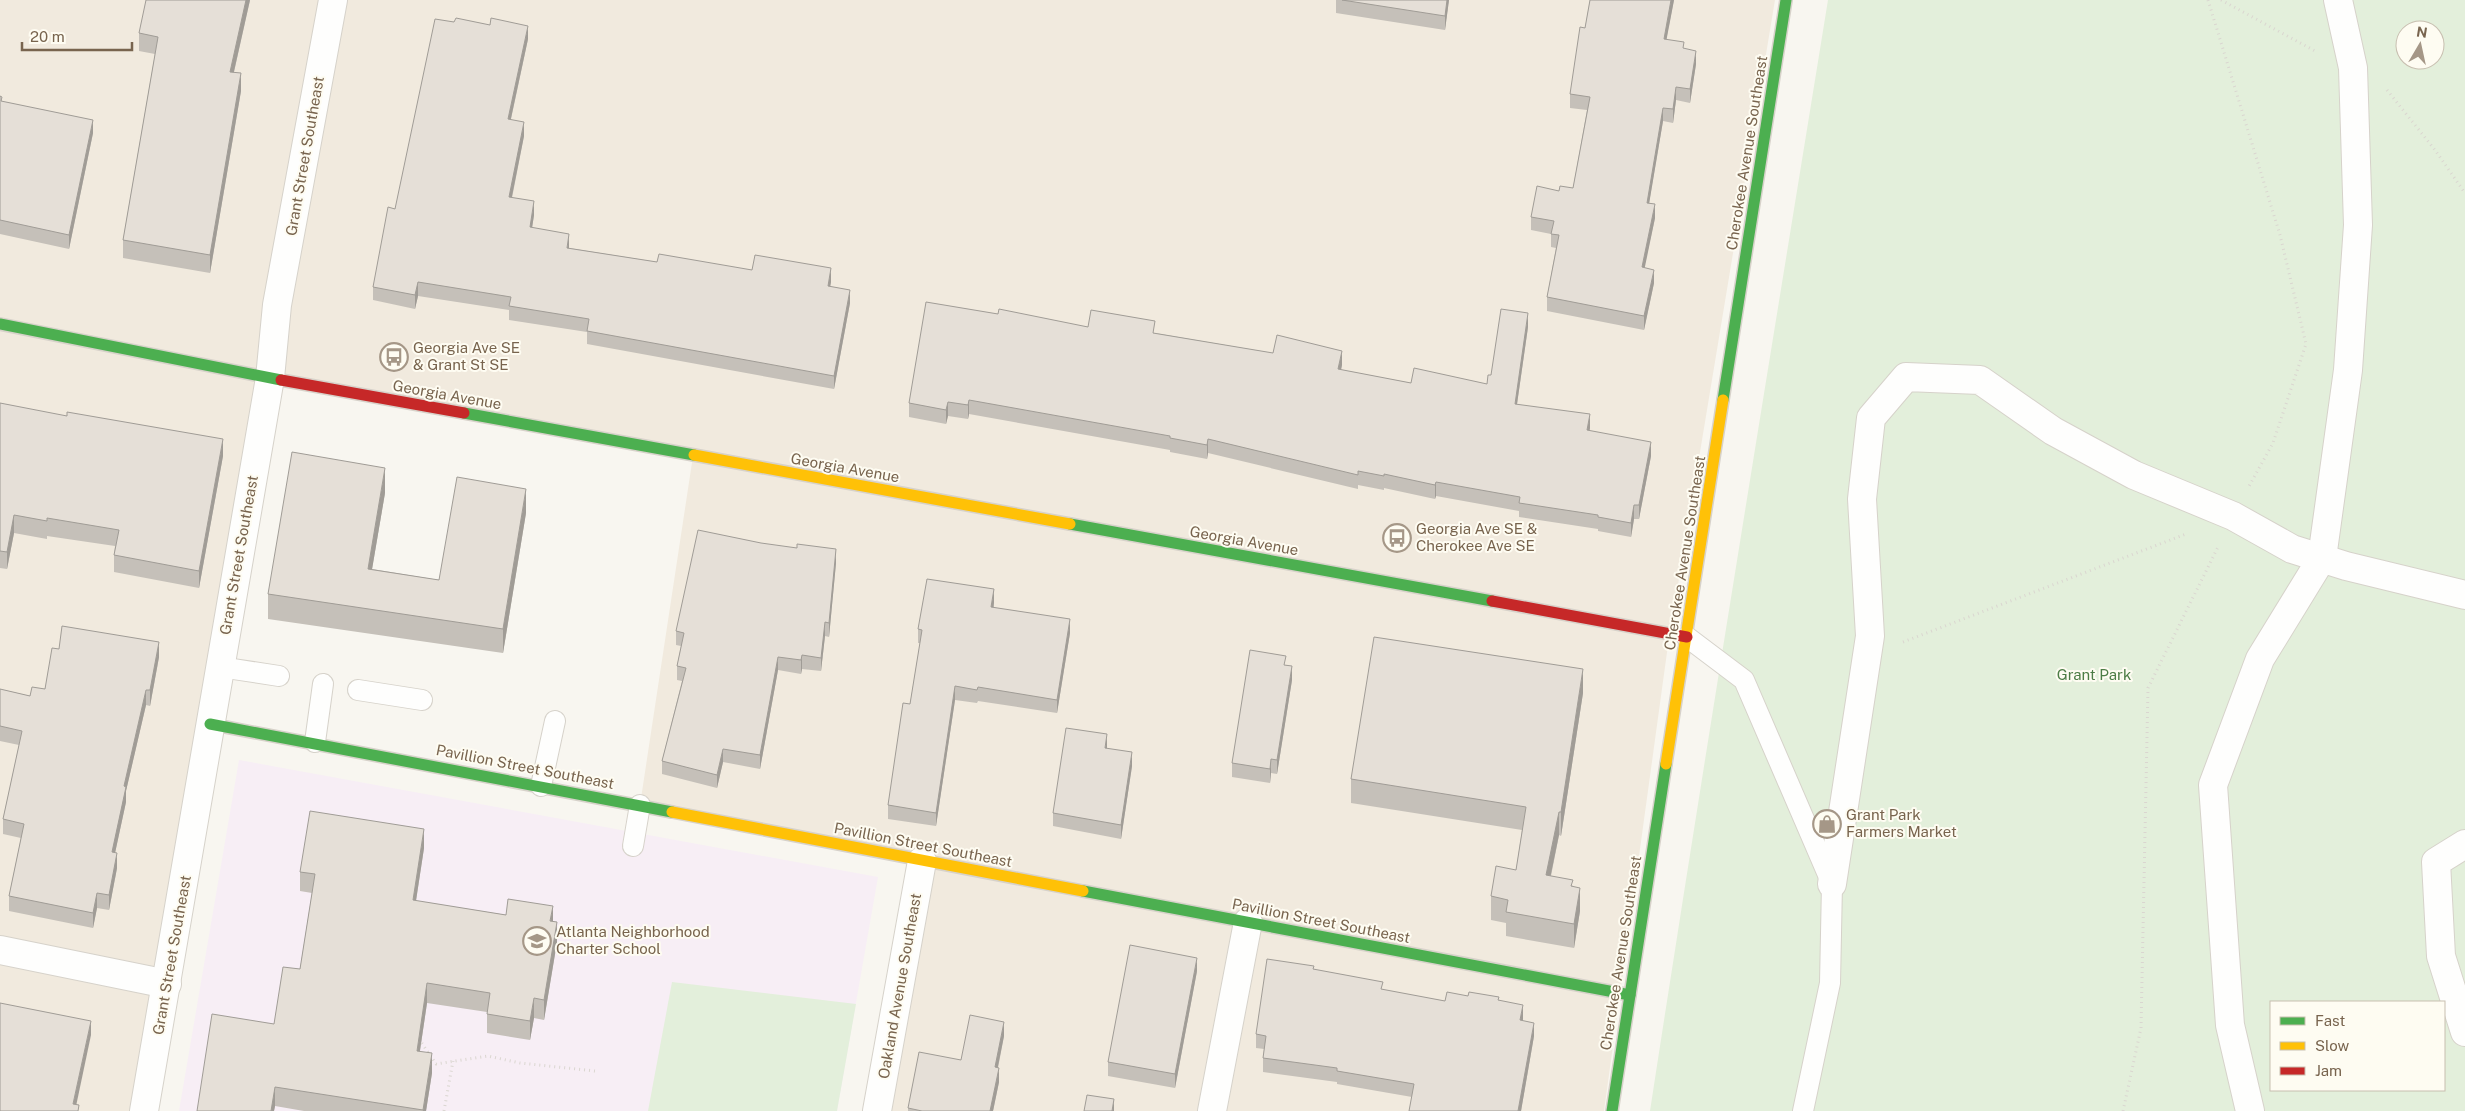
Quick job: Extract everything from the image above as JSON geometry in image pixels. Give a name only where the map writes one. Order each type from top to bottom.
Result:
[{"type":"street","name":"Grant Street Southeast","points":[[144,1111],[270,378],[277,305],[333,0]]},
{"type":"street","name":"Cherokee Avenue Southeast","points":[[1612,1111],[1786,0]]},
{"type":"street","points":[[2250,1111],[2230,1025],[2213,786],[2260,659],[2322,558],[2348,370],[2358,225],[2353,68],[2338,0]]},
{"type":"street","name":"Georgia Avenue","points":[[0,324],[270,378],[1686,637]]},
{"type":"street","points":[[1832,884],[1870,636],[1862,498],[1871,418],[1906,377],[1980,380],[2061,436],[2134,474],[2234,516],[2292,550],[2465,595]]},
{"type":"street","name":"Pavillion Street Southeast","points":[[210,724],[315,742],[922,861],[1630,995]]},
{"type":"street","points":[[2465,844],[2436,862],[2441,956],[2465,1032]]},
{"type":"street","name":"Oakland Avenue Southeast","points":[[877,1111],[922,861]]},
{"type":"street","points":[[1212,1111],[1248,922]]},
{"type":"street","points":[[0,950],[167,984]]},
{"type":"lane","points":[[1686,637],[1744,680],[1832,884],[1830,983],[1803,1111]]},
{"type":"lane","points":[[220,667],[279,676]]},
{"type":"lane","points":[[315,742],[324,684]]},
{"type":"lane","points":[[358,690],[422,700]]},
{"type":"lane","points":[[541,786],[554,721]]},
{"type":"lane","points":[[633,846],[640,805]]},
{"type":"path","points":[[2123,1111],[2141,1028],[2148,688],[2234,516],[2273,443],[2306,344],[2280,235],[2208,0]]},
{"type":"path","points":[[1867,656],[2234,516]]},
{"type":"path","points":[[415,1032],[436,1064],[488,1056],[520,1063],[595,1071]]},
{"type":"path","points":[[444,1111],[453,1061]]},
{"type":"shaded area","points":[[0,0],[1775,0],[1668,645],[1604,1111],[877,1111],[922,861],[640,805],[693,456],[270,378],[143,1111],[0,1111]]},
{"type":"shaded area","name":"Atlanta Neighborhood Charter School","points":[[239,760],[878,877],[837,1111],[179,1111]]},
{"type":"green space","name":"Grant Park","points":[[1828,0],[2465,0],[2465,1111],[1650,1111]]},
{"type":"green space","points":[[672,982],[856,1004],[837,1111],[648,1111]]},
{"type":"building","points":[[146,0],[246,0],[230,72],[241,73],[210,255],[123,240],[158,37],[139,33]]},
{"type":"building","points":[[1342,0],[1447,0],[1445,16]]},
{"type":"building","points":[[1590,0],[1671,0],[1664,39],[1684,42],[1683,48],[1696,51],[1690,89],[1676,87],[1673,109],[1663,108],[1647,203],[1655,204],[1642,267],[1654,270],[1644,316],[1547,297],[1559,235],[1551,234],[1554,221],[1531,217],[1537,186],[1559,191],[1560,186],[1573,188],[1590,97],[1570,94],[1580,27],[1585,28]]},
{"type":"building","points":[[456,18],[490,25],[491,18],[528,26],[508,119],[524,122],[509,197],[534,201],[530,227],[569,234],[567,248],[657,262],[659,254],[752,270],[755,255],[831,268],[828,286],[850,290],[834,376],[587,331],[589,319],[509,306],[511,297],[418,282],[415,295],[373,287],[388,207],[395,209],[435,19],[454,22]]},
{"type":"building","points":[[0,96],[2,97],[1,101],[93,120],[69,235],[0,220]]},
{"type":"building","points":[[926,302],[998,314],[999,309],[1088,327],[1091,310],[1155,321],[1153,333],[1273,353],[1277,335],[1342,351],[1338,369],[1411,383],[1414,368],[1487,384],[1488,375],[1491,375],[1501,309],[1528,313],[1515,404],[1590,414],[1587,430],[1651,442],[1639,505],[1634,505],[1631,523],[1598,517],[1598,515],[1519,503],[1520,497],[1436,482],[1435,485],[1384,474],[1384,476],[1358,471],[1358,475],[1208,439],[1207,445],[1170,438],[1170,436],[969,400],[968,405],[948,402],[946,410],[909,403]]},
{"type":"building","points":[[0,403],[67,416],[67,412],[223,439],[199,571],[114,555],[119,530],[47,518],[47,521],[14,515],[7,552],[0,551]]},
{"type":"building","points":[[292,452],[385,468],[368,569],[439,580],[457,477],[526,489],[503,629],[268,594]]},
{"type":"building","points":[[698,530],[761,543],[797,548],[797,544],[836,549],[829,623],[825,622],[821,658],[802,655],[801,660],[778,657],[760,755],[723,749],[717,775],[662,761],[686,668],[677,666],[684,633],[676,631]]},
{"type":"building","points":[[927,579],[994,589],[991,607],[1070,619],[1057,700],[978,687],[977,690],[955,686],[936,813],[888,805],[903,703],[910,704],[922,630],[918,629]]},
{"type":"building","points":[[62,626],[159,642],[150,690],[146,690],[124,786],[126,787],[112,852],[117,853],[109,895],[97,893],[93,913],[9,896],[24,824],[3,819],[22,731],[0,726],[0,689],[30,696],[32,687],[45,689],[52,648],[59,649]]},
{"type":"building","points":[[1374,637],[1583,669],[1561,812],[1559,812],[1546,875],[1573,880],[1571,886],[1580,888],[1574,924],[1506,912],[1508,900],[1491,896],[1496,866],[1516,870],[1526,807],[1351,779]]},
{"type":"building","points":[[1250,650],[1286,656],[1284,665],[1292,666],[1277,760],[1271,759],[1270,769],[1232,763]]},
{"type":"building","points":[[1066,728],[1107,734],[1105,748],[1132,752],[1121,825],[1053,813]]},
{"type":"building","points":[[310,811],[424,829],[413,900],[506,915],[508,899],[553,906],[550,921],[557,922],[544,1000],[534,998],[530,1021],[487,1014],[490,993],[427,983],[417,1051],[432,1053],[423,1110],[275,1087],[271,1111],[197,1111],[212,1014],[274,1024],[283,967],[300,969],[315,874],[300,872]]},
{"type":"building","points":[[1130,945],[1197,958],[1175,1074],[1108,1062]]},
{"type":"building","points":[[1267,959],[1314,966],[1313,969],[1383,982],[1381,989],[1445,1001],[1447,992],[1468,996],[1469,992],[1499,997],[1498,1000],[1523,1005],[1520,1020],[1534,1023],[1518,1111],[1409,1111],[1414,1084],[1337,1071],[1337,1068],[1263,1058],[1266,1036],[1256,1034]]},
{"type":"building","points":[[0,1003],[91,1021],[73,1104],[79,1105],[78,1111],[0,1111]]},
{"type":"building","points":[[970,1015],[1004,1022],[995,1067],[999,1068],[990,1111],[922,1111],[908,1108],[919,1052],[961,1060]]},
{"type":"building","points":[[1087,1095],[1114,1099],[1112,1111],[1084,1111]]},
{"type":"traffic: fast","points":[[1723,400],[1786,0]]},
{"type":"traffic: fast","points":[[0,324],[281,380]]},
{"type":"traffic: fast","points":[[464,413],[694,455]]},
{"type":"traffic: fast","points":[[1070,524],[1492,601]]},
{"type":"traffic: fast","points":[[210,724],[672,812]]},
{"type":"traffic: fast","points":[[1612,1111],[1666,764]]},
{"type":"traffic: fast","points":[[1083,891],[1630,995]]},
{"type":"traffic: slow","points":[[1666,764],[1723,400]]},
{"type":"traffic: slow","points":[[694,455],[1070,524]]},
{"type":"traffic: slow","points":[[672,812],[1083,891]]},
{"type":"traffic: jam","points":[[281,380],[464,413]]},
{"type":"traffic: jam","points":[[1492,601],[1687,637]]},
{"type":"place","name":"Georgia Ave SE & Grant St SE","points":[[394,357]]},
{"type":"place","name":"Georgia Ave SE & Cherokee Ave SE","points":[[1397,538]]},
{"type":"place","name":"Grant Park Farmers Market","points":[[1827,824]]},
{"type":"place","name":"Atlanta Neighborhood Charter School","points":[[537,941]]}]
